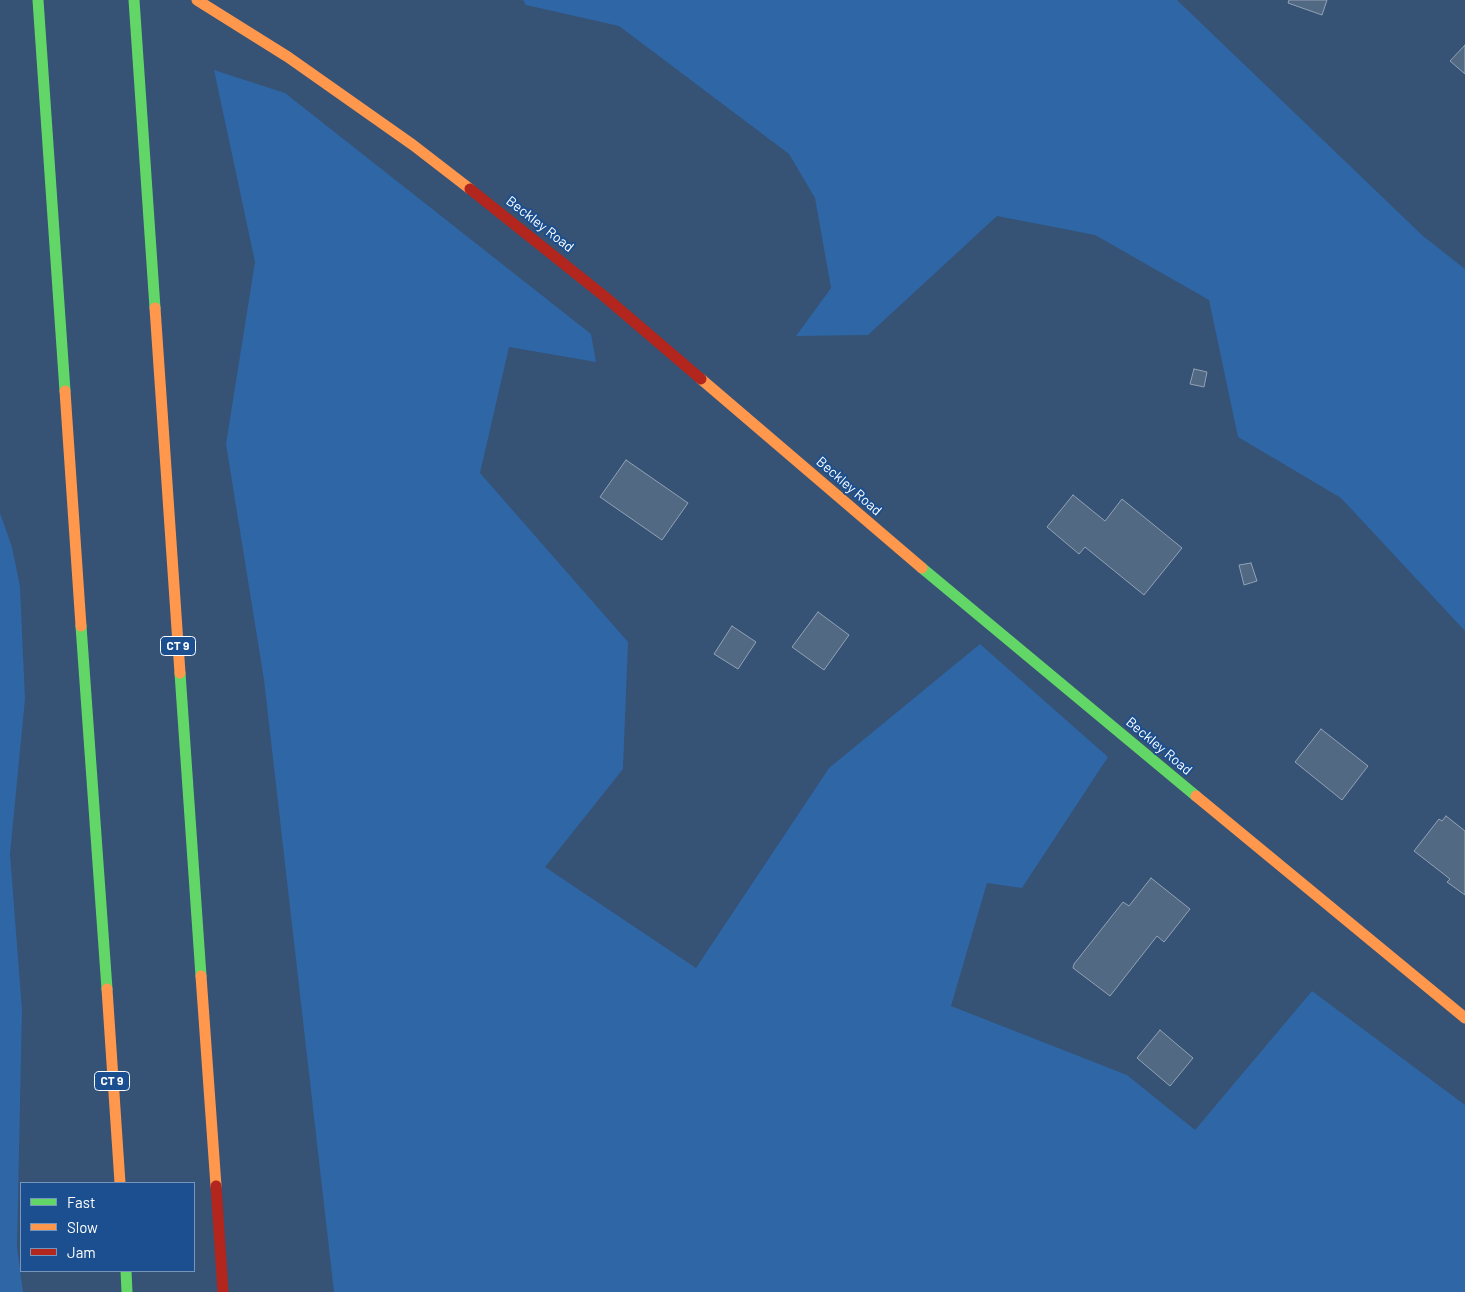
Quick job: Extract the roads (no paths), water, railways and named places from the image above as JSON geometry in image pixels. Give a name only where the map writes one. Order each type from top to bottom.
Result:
[{"type":"main road","name":"CT 9","points":[[38,0],[120,1182]]},
{"type":"main road","name":"CT 9","points":[[134,0],[223,1292]]},
{"type":"main road","name":"Beckley Road","points":[[197,0],[300,65],[377,119],[545,247],[959,600],[1465,1018]]},
{"type":"main road","points":[[220,1256],[232,1277]]},
{"type":"main road","points":[[126,1272],[127,1292]]}]
